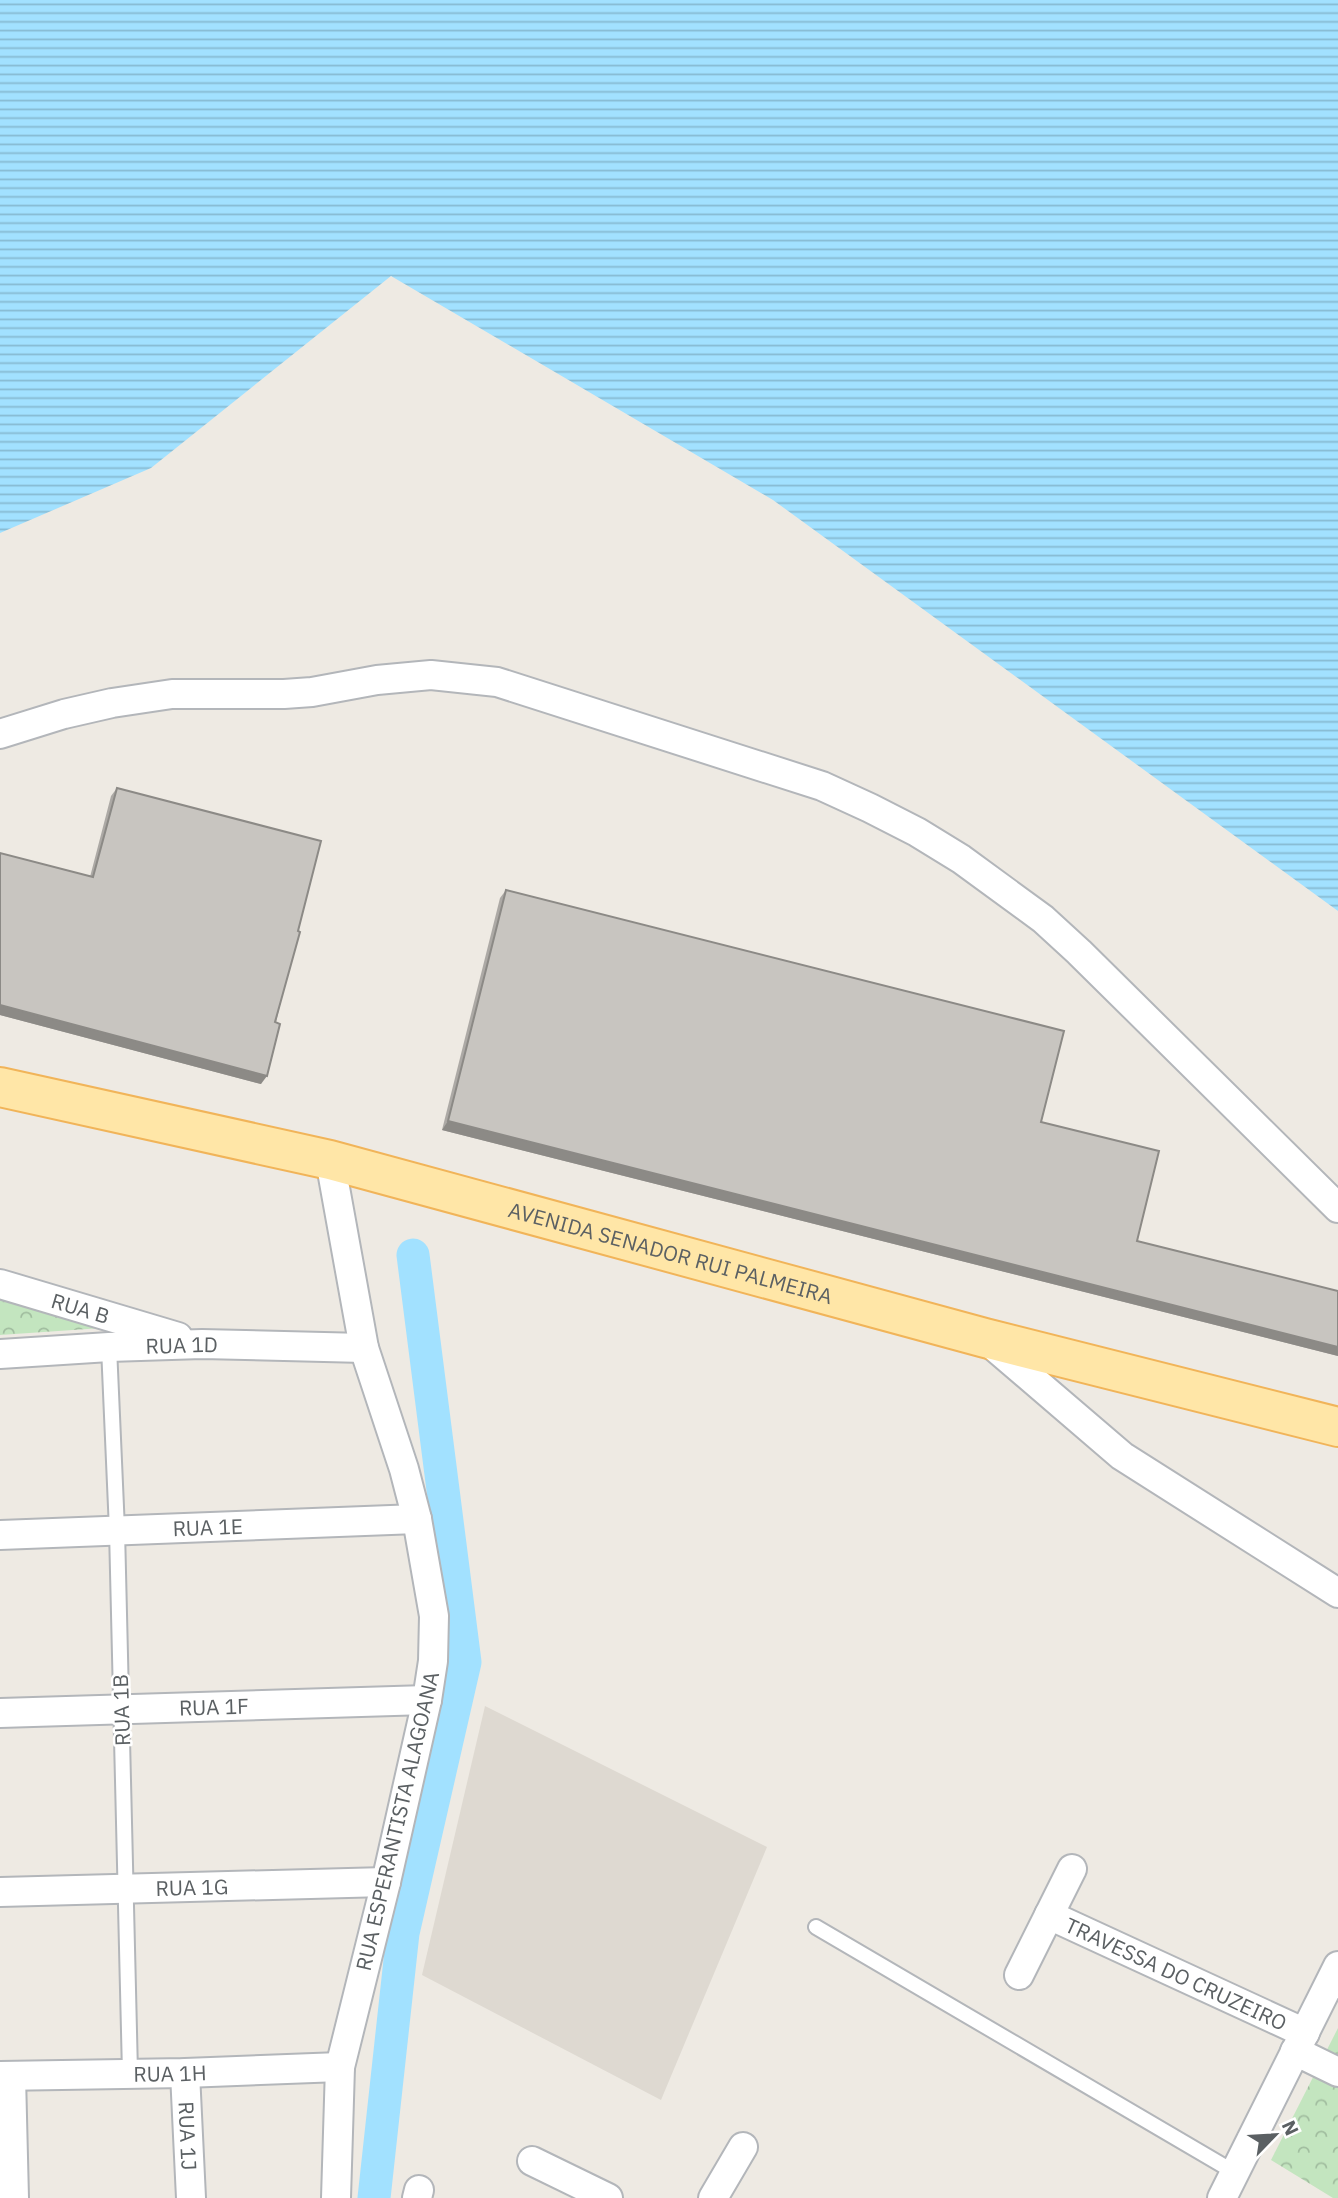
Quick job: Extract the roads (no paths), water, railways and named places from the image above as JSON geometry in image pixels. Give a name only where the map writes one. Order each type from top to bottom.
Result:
[{"type":"main road","name":"AVENIDA SENADOR RUI PALMEIRA","points":[[0,1087],[330,1160],[985,1338],[1338,1427]]},
{"type":"street","points":[[0,734],[64,714],[152,696],[312,692],[377,680],[431,675],[497,682],[822,786],[917,832],[961,859],[1043,919],[1338,1208]]},
{"type":"street","name":"RUA ESPERANTISTA ALAGOANA","points":[[330,1160],[364,1348],[404,1469],[417,1519],[433,1616],[433,1661],[427,1700],[340,2067],[336,2198]]},
{"type":"street","name":"RUA B","points":[[0,1284],[202,1344]]},
{"type":"street","points":[[985,1338],[1122,1456],[1338,1593]]},
{"type":"street","name":"RUA 1D","points":[[0,1353],[202,1344],[364,1348]]},
{"type":"street","name":"RUA 1E","points":[[0,1535],[417,1519]]},
{"type":"street","name":"RUA 1F","points":[[0,1713],[120,1707],[427,1700]]},
{"type":"street","points":[[1019,1975],[1072,1869]]},
{"type":"street","name":"RUA 1G","points":[[0,1892],[386,1882]]},
{"type":"street","name":"TRAVESSA DO CRUZEIRO","points":[[1049,1915],[1300,2042],[1338,2072]]},
{"type":"street","points":[[1222,2198],[1338,1966]]},
{"type":"street","name":"RUA 1H","points":[[5,2076],[340,2067]]},
{"type":"street","name":"RUA 1J","points":[[185,2073],[191,2198]]},
{"type":"street","points":[[5,2076],[14,2198]]},
{"type":"street","points":[[713,2198],[743,2147]]},
{"type":"street","points":[[533,2161],[608,2198]]},
{"type":"lane","name":"RUA 1B","points":[[110,1347],[127,1887],[130,2073]]},
{"type":"lane","points":[[816,1927],[1234,2172]]},
{"type":"water","points":[[0,0],[1338,0],[1338,911],[773,500],[391,276],[151,468],[0,533]]},
{"type":"waterway","points":[[374,2198],[403,1933],[465,1662],[413,1255]]}]
